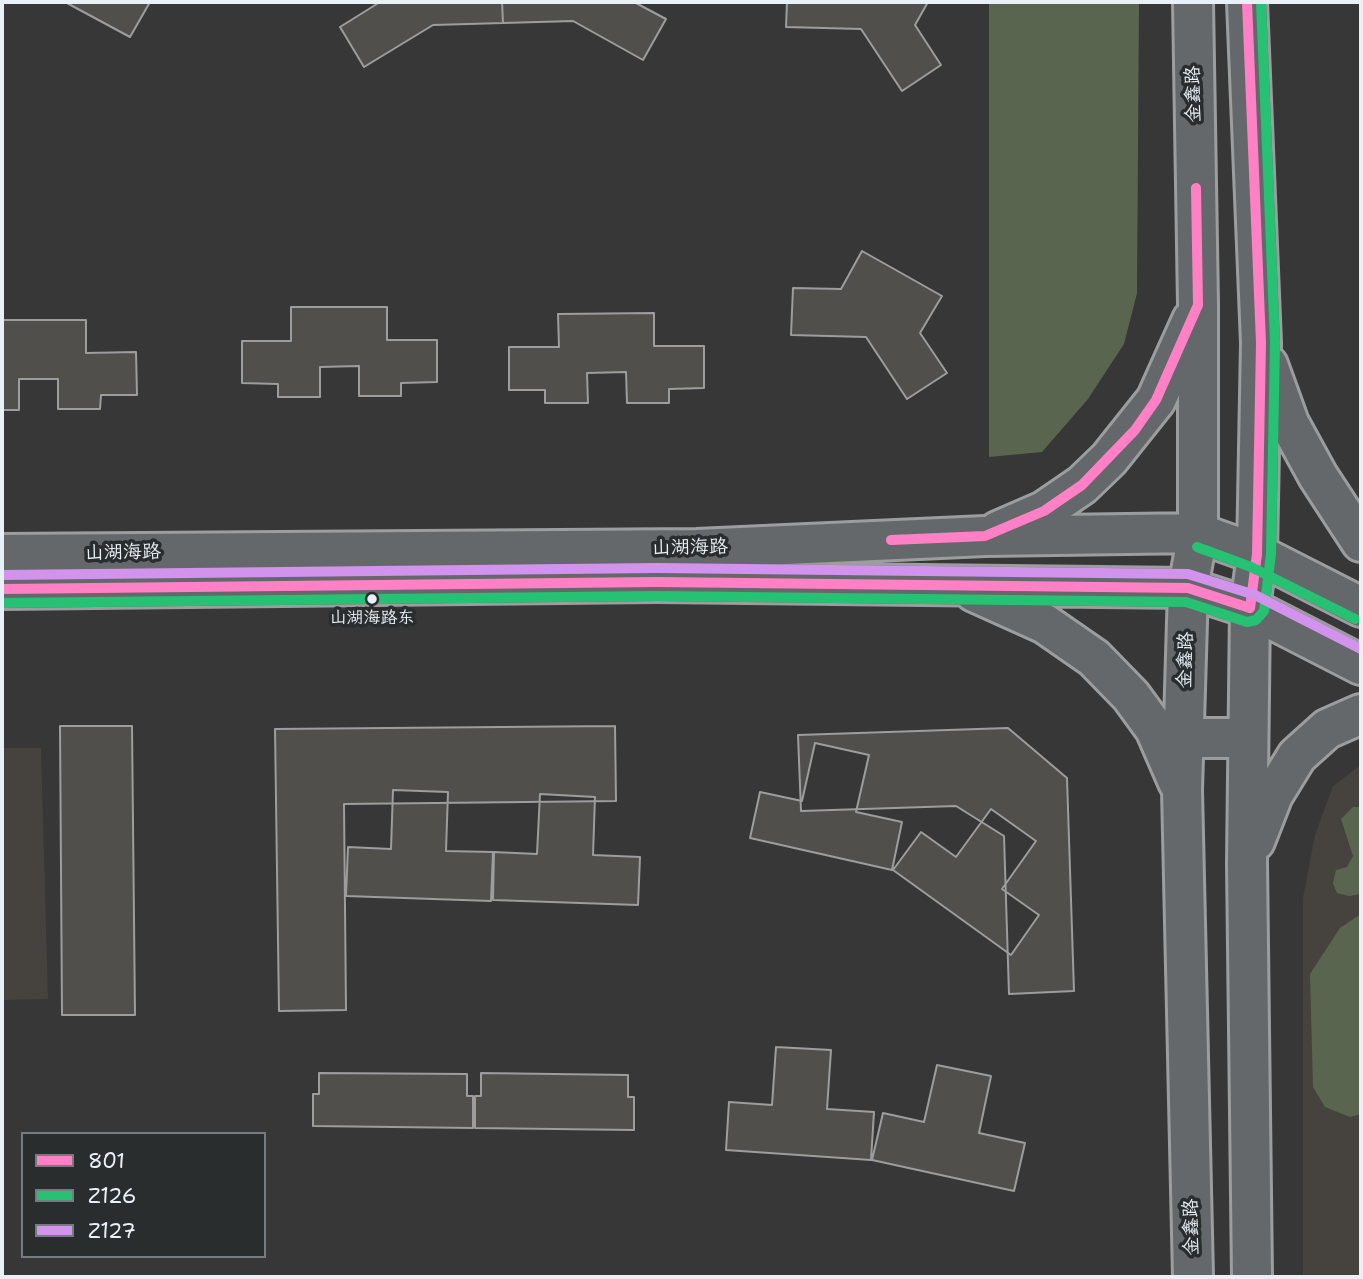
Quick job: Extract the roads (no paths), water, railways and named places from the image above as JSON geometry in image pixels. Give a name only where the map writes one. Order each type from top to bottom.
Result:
[{"type":"street","name":"金鑫路","points":[[1193,2],[1198,305],[1198,533],[1188,588],[1182,790],[1194,1277]]},
{"type":"street","points":[[1247,2],[1261,343],[1257,554],[1250,608],[1248,738],[1252,1277]]},
{"type":"street","points":[[985,536],[1044,511],[1082,485],[1109,459],[1156,400],[1198,305]]},
{"type":"street","points":[[1261,343],[1289,423],[1318,476],[1361,542]]},
{"type":"street","name":"山湖海路","points":[[2,554],[697,549],[985,536],[1198,533],[1257,554],[1361,607]]},
{"type":"street","name":"山湖海路","points":[[2,589],[643,582],[1188,588],[1250,608],[1361,665]]},
{"type":"street","points":[[962,587],[1045,624],[1094,658],[1132,696],[1155,729],[1182,790]]},
{"type":"street","points":[[1247,863],[1273,795],[1297,756],[1327,729],[1361,714]]},
{"type":"street","points":[[1184,738],[1248,738]]},
{"type":"place","name":"山湖海路东","points":[[372,599]]}]
